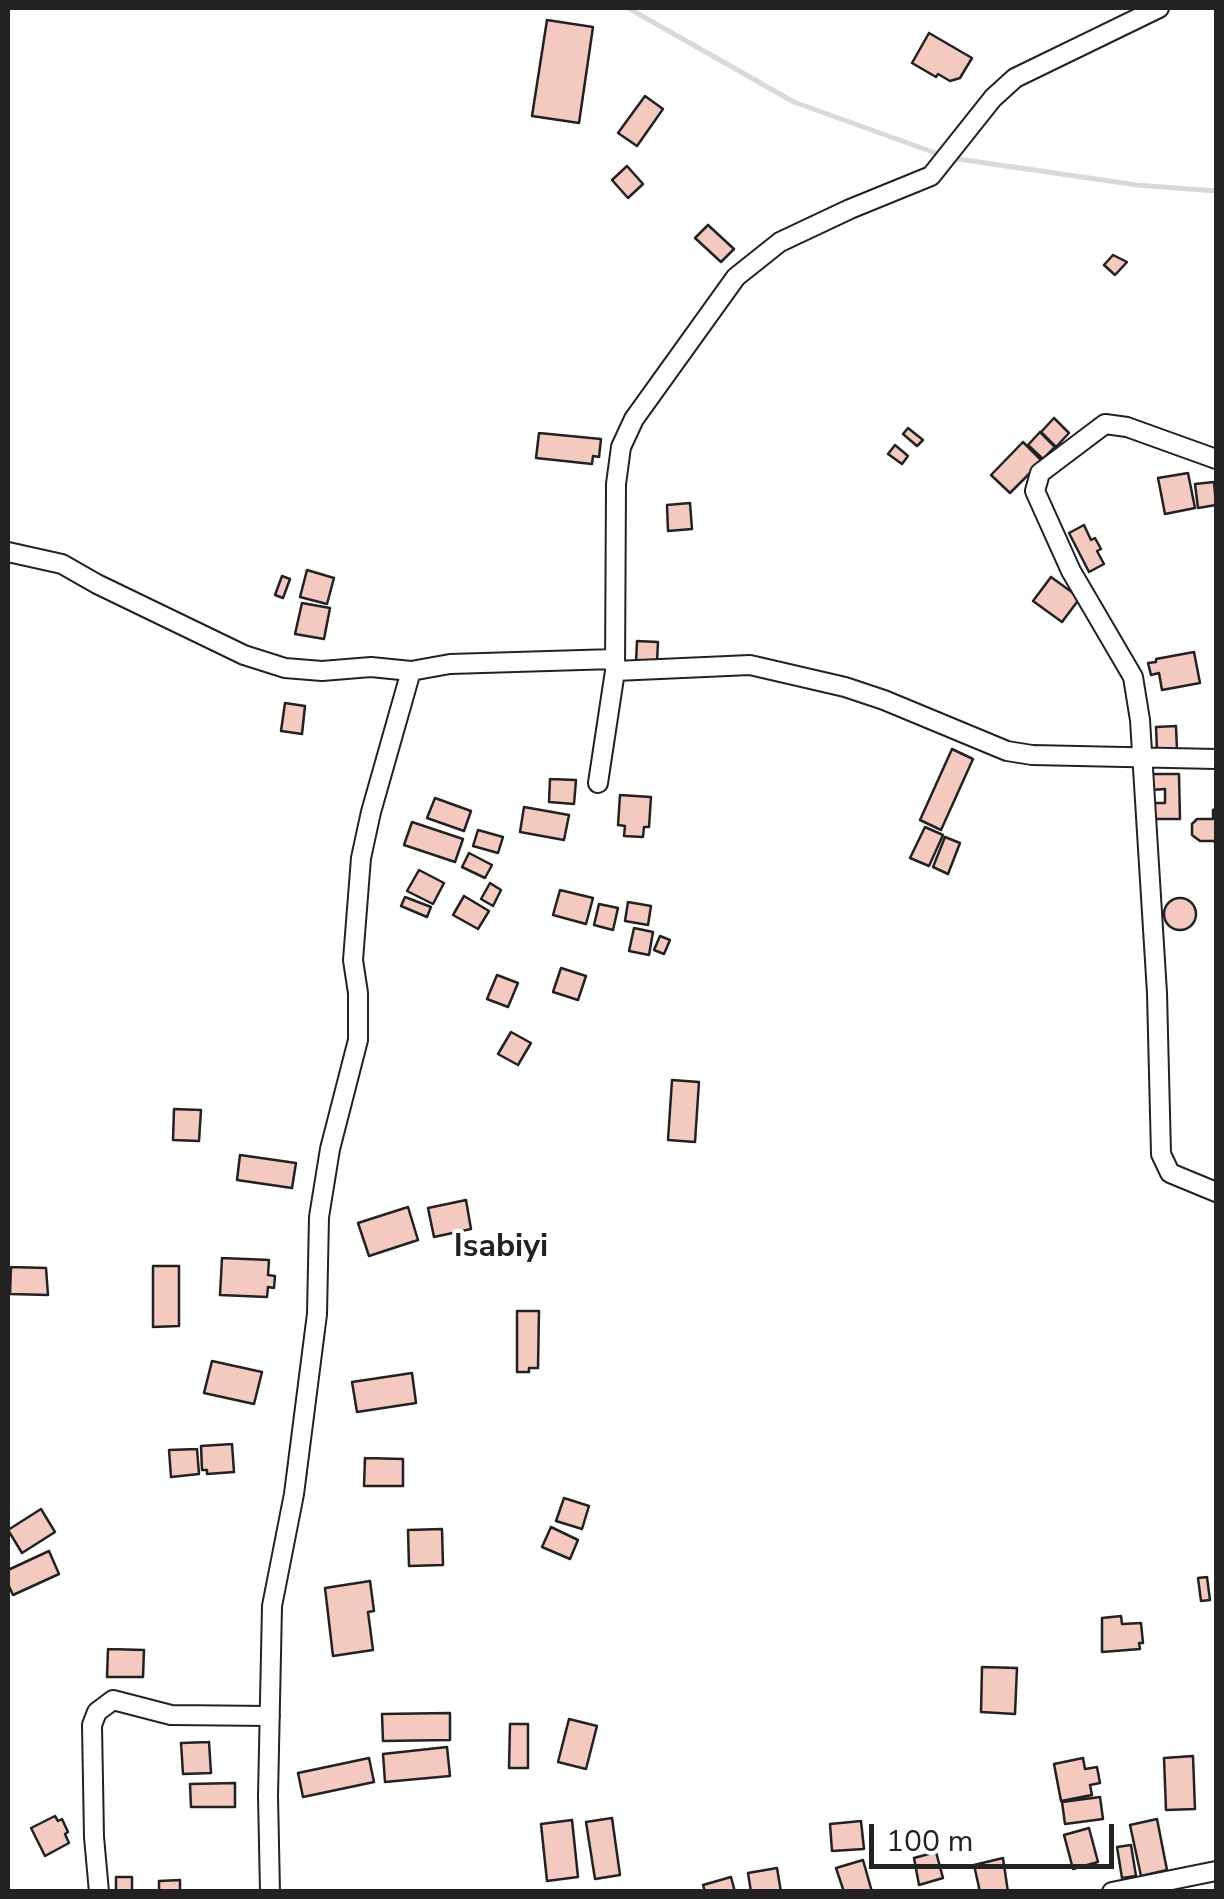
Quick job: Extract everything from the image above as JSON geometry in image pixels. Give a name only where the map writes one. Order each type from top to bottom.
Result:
[{"type":"street","points":[[598,783],[615,665],[616,484],[621,447],[634,419],[736,277],[780,242],[931,176],[992,98],[1015,78],[1158,8]]},
{"type":"street","points":[[1216,459],[1127,427],[1105,424],[1040,473],[1036,482],[1038,502],[1071,571],[1133,678],[1157,993],[1160,1154],[1170,1173],[1216,1192]]},
{"type":"street","points":[[8,552],[62,564],[244,655],[285,668],[371,667],[411,671],[450,664],[615,665],[636,672],[678,666],[750,666],[844,687],[1006,750],[1032,756],[1216,759]]},
{"type":"street","points":[[270,1892],[272,1606],[294,1494],[317,1314],[319,1217],[330,1148],[358,1040],[353,960],[361,858],[411,671]]},
{"type":"street","points":[[99,1892],[92,1724],[97,1712],[112,1700],[171,1715],[270,1716]]},
{"type":"street","points":[[1112,1892],[1216,1872]]},
{"type":"building","points":[[547,20],[593,27],[579,123],[532,116]]},
{"type":"building","points":[[929,33],[972,58],[960,78],[950,81],[938,74],[936,77],[912,63]]},
{"type":"building","points":[[645,96],[663,109],[637,146],[618,133]]},
{"type":"building","points":[[627,166],[643,184],[628,198],[612,180]]},
{"type":"building","points":[[708,225],[734,249],[721,262],[695,238]]},
{"type":"building","points":[[1113,255],[1127,262],[1115,275],[1104,265]]},
{"type":"building","points":[[1054,418],[1069,433],[1056,447],[1041,432]]},
{"type":"building","points":[[908,428],[923,440],[917,446],[903,434]]},
{"type":"building","points":[[1040,432],[1055,447],[1043,459],[1028,445]]},
{"type":"building","points":[[539,433],[601,439],[599,457],[593,456],[592,464],[536,458]]},
{"type":"building","points":[[1023,442],[1042,461],[1010,493],[991,475]]},
{"type":"building","points":[[895,445],[908,456],[902,464],[888,454]]},
{"type":"building","points":[[1188,473],[1195,508],[1165,514],[1158,478]]},
{"type":"building","points":[[1214,482],[1216,505],[1198,508],[1195,484]]},
{"type":"building","points":[[690,503],[692,529],[668,531],[667,505]]},
{"type":"building","points":[[1084,525],[1101,549],[1097,551],[1104,564],[1089,572],[1069,533]]},
{"type":"building","points":[[307,570],[334,578],[327,604],[300,597]]},
{"type":"building","points":[[282,576],[290,579],[283,598],[275,595]]},
{"type":"building","points":[[1051,577],[1080,598],[1062,622],[1033,601]]},
{"type":"building","points":[[302,603],[330,608],[324,639],[295,634]]},
{"type":"building","points":[[637,641],[658,642],[657,662],[636,662]]},
{"type":"building","points":[[1194,652],[1200,683],[1162,690],[1159,673],[1151,675],[1148,663]]},
{"type":"building","points":[[285,703],[305,706],[302,734],[281,731]]},
{"type":"building","points":[[1176,726],[1177,750],[1157,751],[1156,727]]},
{"type":"building","points":[[952,749],[973,759],[941,830],[920,820]]},
{"type":"building","points":[[1151,774],[1179,774],[1180,819],[1152,819],[1152,803],[1165,803],[1165,789],[1151,790]]},
{"type":"building","points":[[550,779],[576,780],[574,804],[549,802]]},
{"type":"building","points":[[620,795],[651,797],[649,827],[644,827],[643,837],[624,836],[625,826],[618,825]]},
{"type":"building","points":[[435,798],[471,811],[464,831],[427,818]]},
{"type":"building","points":[[524,807],[569,815],[564,840],[520,832]]},
{"type":"building","points":[[1216,809],[1216,845],[1192,835],[1192,824],[1197,819],[1213,819]]},
{"type":"building","points":[[412,822],[463,839],[455,862],[404,845]]},
{"type":"building","points":[[925,827],[943,835],[929,866],[910,858]]},
{"type":"building","points":[[478,830],[503,837],[498,853],[473,846]]},
{"type":"building","points":[[945,837],[960,843],[948,874],[933,867]]},
{"type":"building","points":[[469,853],[492,865],[485,878],[462,867]]},
{"type":"building","points":[[419,870],[444,883],[433,904],[407,891]]},
{"type":"building","points":[[490,883],[501,890],[493,906],[481,899]]},
{"type":"building","points":[[560,890],[593,898],[586,924],[553,915]]},
{"type":"building","points":[[464,896],[489,911],[478,929],[453,915]]},
{"type":"building","points":[[405,897],[431,907],[427,917],[401,906]]},
{"type":"building","points":[[1180,898],[1191,903],[1196,914],[1191,925],[1180,930],[1169,925],[1164,914],[1169,903]]},
{"type":"building","points":[[628,902],[651,906],[648,925],[625,921]]},
{"type":"building","points":[[599,904],[618,908],[613,930],[594,925]]},
{"type":"building","points":[[634,928],[653,932],[649,955],[629,951]]},
{"type":"building","points":[[660,936],[670,940],[664,954],[654,950]]},
{"type":"building","points":[[561,968],[586,976],[578,1000],[553,992]]},
{"type":"building","points":[[497,975],[518,983],[508,1007],[487,999]]},
{"type":"building","points":[[511,1032],[531,1043],[518,1065],[498,1054]]},
{"type":"building","points":[[672,1080],[699,1082],[695,1142],[668,1140]]},
{"type":"building","points":[[174,1109],[201,1110],[199,1141],[173,1140]]},
{"type":"building","points":[[240,1155],[296,1163],[292,1188],[237,1180]]},
{"type":"building","points":[[466,1200],[471,1229],[434,1237],[428,1208]]},
{"type":"building","points":[[408,1207],[418,1240],[369,1256],[358,1223]]},
{"type":"building","points":[[222,1258],[269,1260],[268,1275],[275,1276],[274,1288],[268,1287],[267,1297],[220,1295]]},
{"type":"building","points":[[153,1266],[179,1266],[179,1326],[153,1327]]},
{"type":"building","points":[[11,1267],[46,1268],[48,1295],[10,1294]]},
{"type":"building","points":[[517,1311],[539,1311],[538,1368],[529,1368],[529,1372],[517,1372]]},
{"type":"building","points":[[212,1361],[262,1372],[254,1404],[204,1393]]},
{"type":"building","points":[[412,1373],[416,1403],[357,1412],[352,1382]]},
{"type":"building","points":[[232,1444],[234,1472],[207,1474],[207,1470],[202,1470],[201,1446]]},
{"type":"building","points":[[197,1449],[199,1474],[171,1477],[169,1450]]},
{"type":"building","points":[[365,1458],[403,1459],[403,1486],[364,1486]]},
{"type":"building","points":[[564,1498],[589,1506],[582,1529],[556,1521]]},
{"type":"building","points":[[41,1509],[55,1532],[22,1553],[8,1530]]},
{"type":"building","points":[[551,1527],[578,1540],[570,1559],[542,1547]]},
{"type":"building","points":[[442,1529],[443,1565],[409,1566],[408,1530]]},
{"type":"building","points":[[49,1551],[59,1574],[13,1595],[8,1570]]},
{"type":"building","points":[[1207,1577],[1210,1600],[1201,1601],[1198,1578]]},
{"type":"building","points":[[370,1581],[374,1611],[368,1612],[373,1650],[333,1656],[325,1588]]},
{"type":"building","points":[[1121,1616],[1122,1624],[1141,1623],[1140,1649],[1102,1652],[1102,1618]]},
{"type":"building","points":[[108,1649],[144,1650],[143,1677],[107,1677]]},
{"type":"building","points":[[982,1667],[1017,1668],[1015,1714],[981,1712]]},
{"type":"building","points":[[450,1713],[450,1740],[383,1741],[382,1714]]},
{"type":"building","points":[[569,1719],[597,1726],[586,1769],[558,1762]]},
{"type":"building","points":[[510,1724],[528,1724],[528,1768],[509,1768]]},
{"type":"building","points":[[209,1742],[211,1773],[183,1774],[181,1743]]},
{"type":"building","points":[[447,1747],[450,1776],[385,1782],[383,1754]]},
{"type":"building","points":[[1193,1756],[1195,1809],[1166,1810],[1164,1758]]},
{"type":"building","points":[[369,1758],[374,1782],[303,1797],[298,1773]]},
{"type":"building","points":[[1083,1758],[1085,1769],[1097,1767],[1100,1783],[1090,1785],[1092,1795],[1061,1801],[1054,1764]]},
{"type":"building","points":[[235,1783],[235,1807],[191,1807],[190,1784]]},
{"type":"building","points":[[1100,1797],[1103,1819],[1065,1824],[1062,1802]]},
{"type":"building","points":[[55,1816],[58,1821],[62,1819],[69,1843],[45,1856],[31,1828]]},
{"type":"building","points":[[612,1818],[620,1875],[595,1879],[586,1822]]},
{"type":"building","points":[[1157,1819],[1167,1870],[1141,1876],[1130,1825]]},
{"type":"building","points":[[572,1820],[578,1877],[547,1881],[541,1824]]},
{"type":"building","points":[[861,1821],[864,1849],[832,1851],[830,1824]]},
{"type":"building","points":[[1089,1828],[1098,1862],[1073,1869],[1064,1835]]},
{"type":"building","points":[[1131,1845],[1136,1876],[1122,1878],[1117,1847]]},
{"type":"building","points":[[936,1852],[943,1878],[919,1885],[914,1858]]},
{"type":"building","points":[[1003,1858],[1008,1892],[980,1892],[974,1865]]},
{"type":"building","points":[[863,1860],[872,1892],[844,1892],[836,1868]]},
{"type":"building","points":[[777,1868],[781,1892],[751,1892],[748,1873]]},
{"type":"building","points":[[116,1877],[132,1877],[132,1892],[116,1892]]},
{"type":"building","points":[[731,1877],[735,1892],[705,1892],[703,1885]]},
{"type":"building","points":[[180,1880],[180,1892],[159,1892],[159,1881]]},
{"type":"waterway","points":[[628,8],[794,102],[941,155]]},
{"type":"waterway","points":[[951,158],[1137,185],[1216,191]]},
{"type":"district","name":"Isabiyi","points":[[501,1248]]}]
